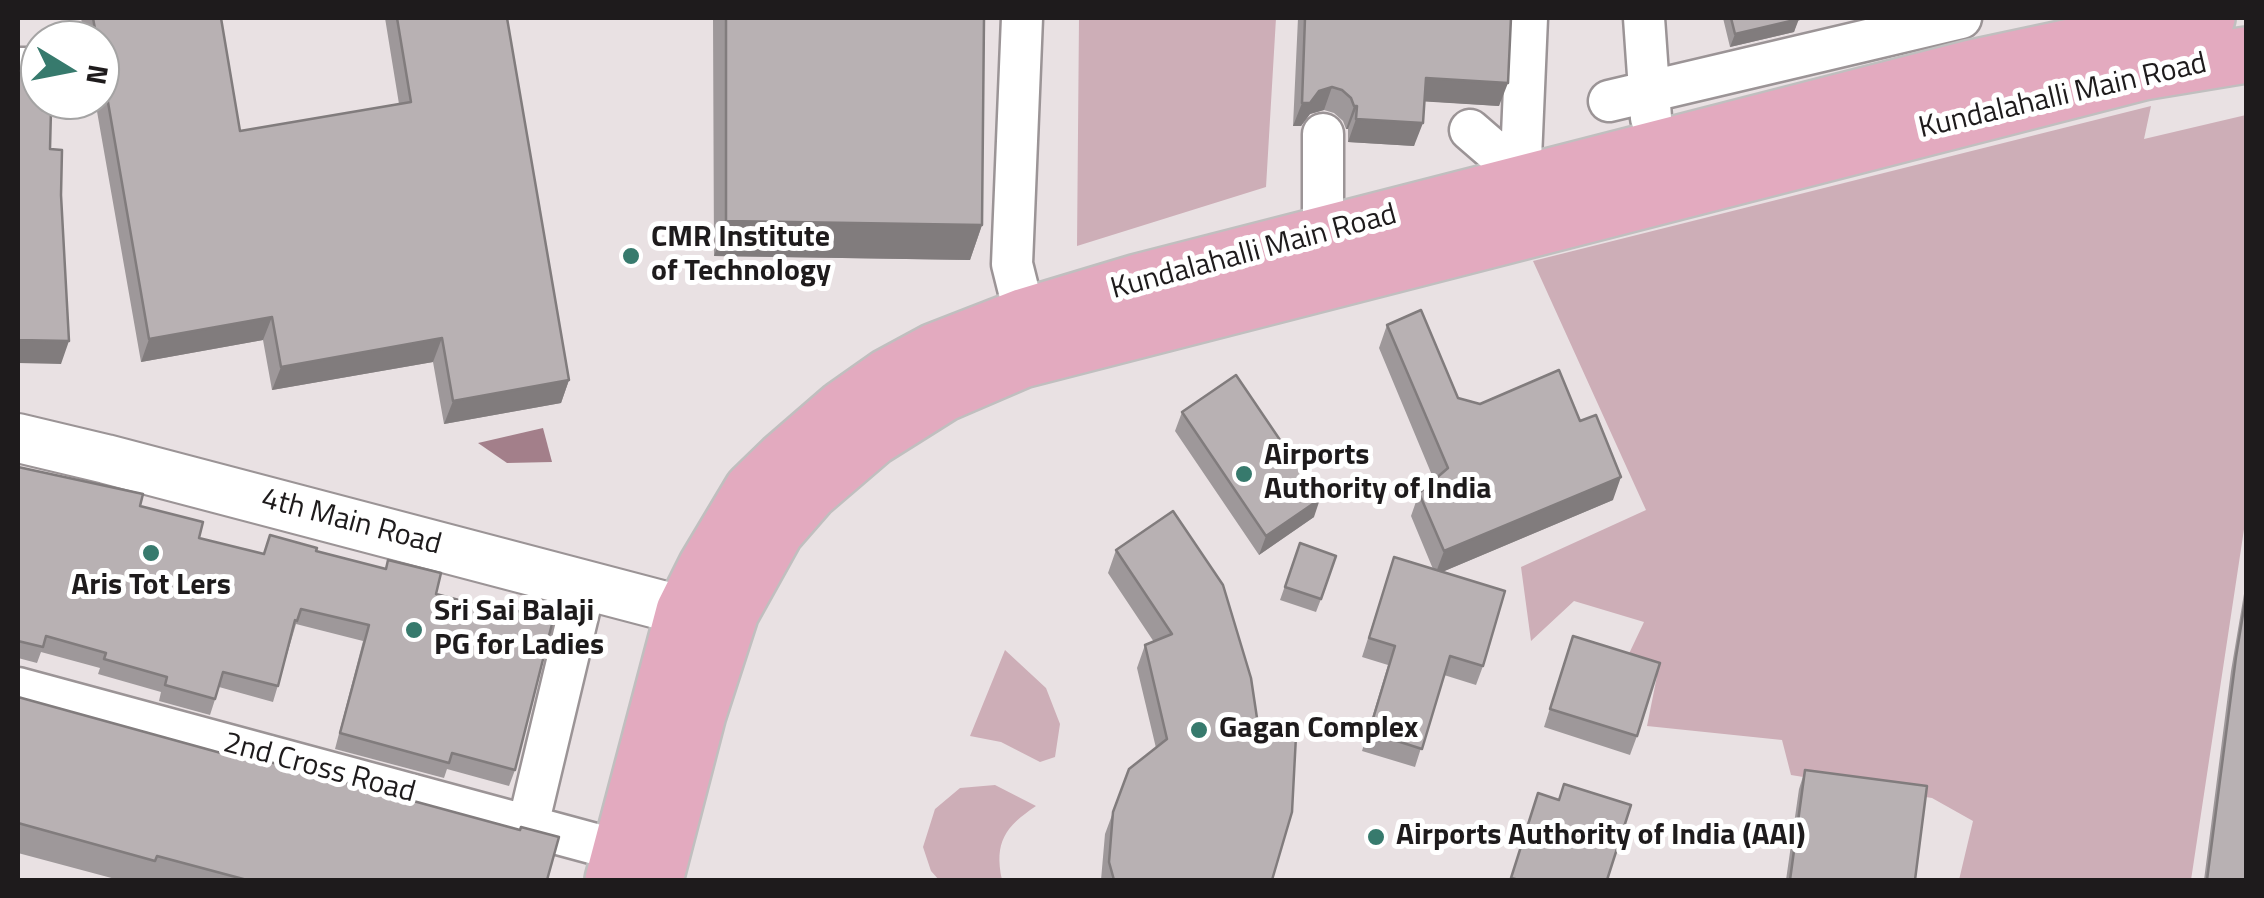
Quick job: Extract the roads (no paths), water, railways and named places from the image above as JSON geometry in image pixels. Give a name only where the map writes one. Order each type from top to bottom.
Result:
[{"type":"main road","name":"Kundalahalli Main Road","points":[[630,871],[684,611],[706,566],[752,490],[844,408],[887,377],[936,351],[1025,316],[1322,234],[1520,172],[1652,149],[1972,68],[2207,18]]},
{"type":"main road","name":"Kundalahalli Main Road","points":[[630,871],[698,714],[731,612],[776,531],[810,492],[873,438],[943,394],[1022,360],[2143,72],[2246,55]]},
{"type":"street","points":[[1022,18],[1012,264],[1025,316]]},
{"type":"street","points":[[1520,172],[1527,18]]},
{"type":"street","points":[[1644,18],[1652,149]]},
{"type":"street","points":[[1609,101],[1650,91],[1814,35],[1961,18]]},
{"type":"street","points":[[1814,35],[1823,106]]},
{"type":"street","points":[[1470,130],[1520,172]]},
{"type":"street","points":[[1322,234],[1323,134]]},
{"type":"street","name":"4th Main Road","points":[[18,438],[684,611]]},
{"type":"street","points":[[528,824],[586,586]]},
{"type":"street","name":"2nd Cross Road","points":[[18,688],[528,824],[630,871]]},
{"type":"place","name":"CMR Institute of Technology","points":[[631,256]]},
{"type":"place","name":"Airports Authority of India","points":[[1244,474]]},
{"type":"place","name":"Aris Tot Lers","points":[[151,553]]},
{"type":"place","name":"Sri Sai Balaji PG for Ladies","points":[[414,630]]},
{"type":"place","name":"Gagan Complex","points":[[1199,730]]},
{"type":"place","name":"Airports Authority of India (AAI)","points":[[1376,837]]}]
